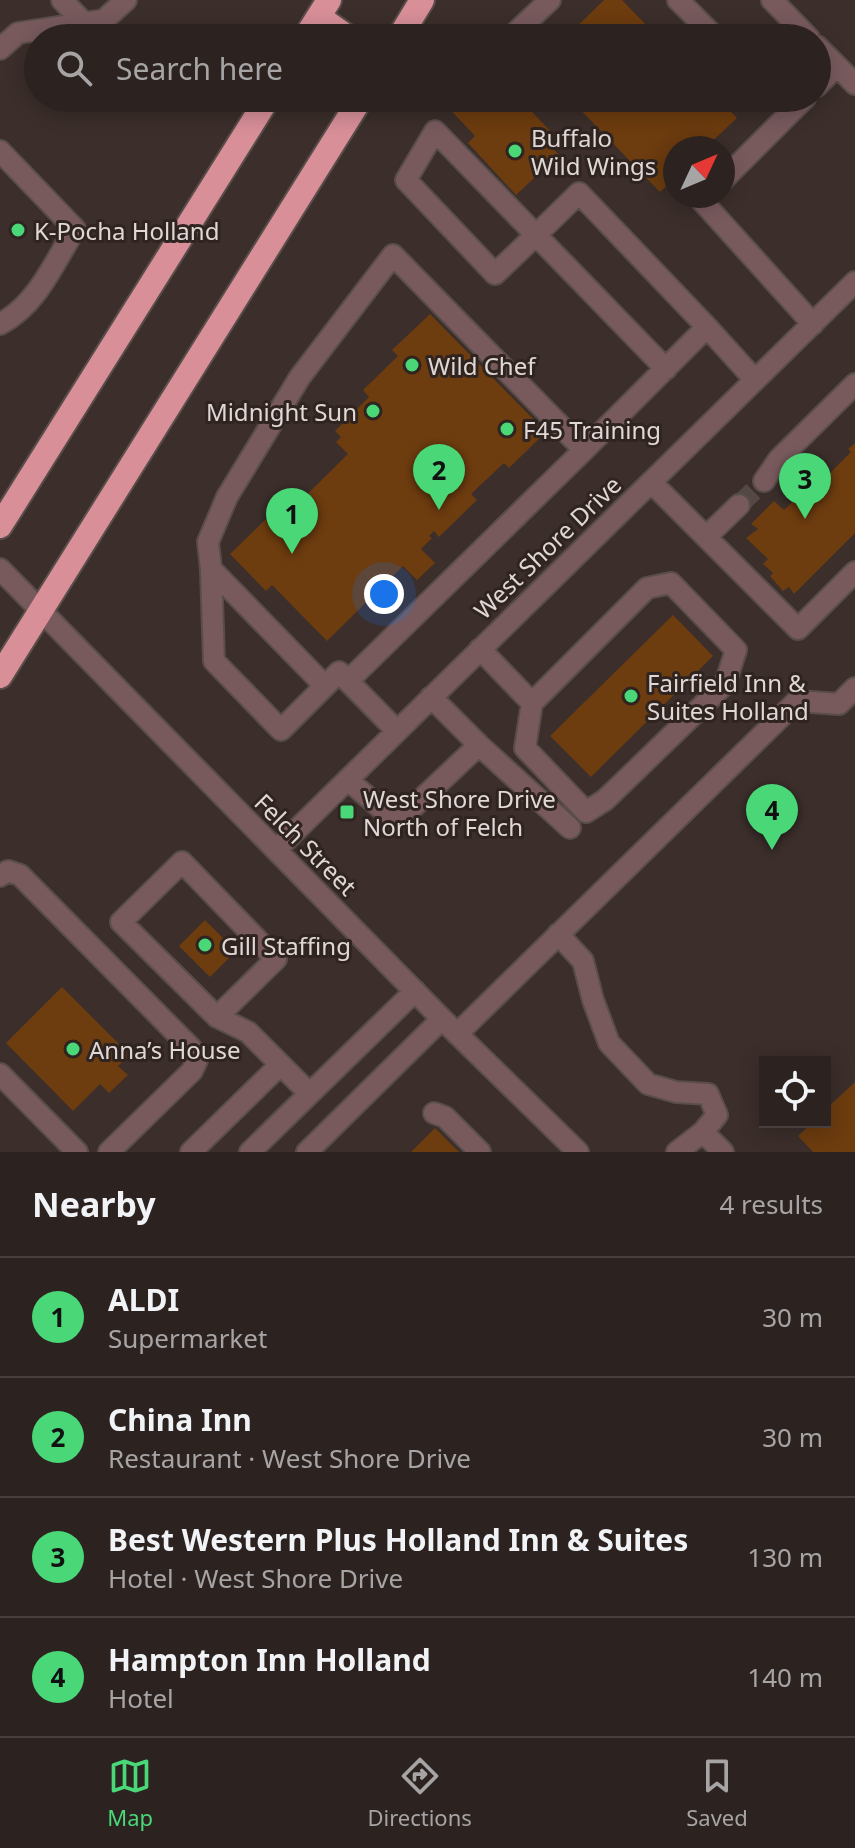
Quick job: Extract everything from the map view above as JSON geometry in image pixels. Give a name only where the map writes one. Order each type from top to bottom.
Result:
[{"type":"highway","points":[[407,24],[422,0]]},
{"type":"highway","points":[[324,8],[337,24]]},
{"type":"highway","points":[[0,526],[259,112]]},
{"type":"highway","points":[[0,676],[352,112]]},
{"type":"street","points":[[62,0],[84,23]]},
{"type":"street","points":[[77,24],[104,20],[126,0]]},
{"type":"street","points":[[525,24],[550,0]]},
{"type":"street","points":[[678,0],[702,24]]},
{"type":"street","points":[[772,0],[795,24]]},
{"type":"street","points":[[0,49],[18,33],[24,32]]},
{"type":"street","points":[[831,60],[855,84]]},
{"type":"street","points":[[831,72],[837,66]]},
{"type":"street","points":[[735,166],[783,112]]},
{"type":"street","points":[[666,369],[536,235],[505,204],[435,131],[406,180],[495,274],[536,235],[579,193],[755,380]]},
{"type":"street","points":[[0,151],[75,229],[30,303],[0,324]]},
{"type":"street","points":[[708,208],[813,324]]},
{"type":"street","points":[[397,731],[339,672],[281,730],[214,661],[208,542],[227,497],[300,377],[393,255],[584,450]]},
{"type":"street","name":"West Shore Drive","points":[[276,850],[855,282]]},
{"type":"street","points":[[348,681],[707,327]]},
{"type":"street","points":[[764,481],[779,459],[855,384]]},
{"type":"street","points":[[651,482],[798,629],[855,572]]},
{"type":"street","points":[[706,537],[739,505]]},
{"type":"street","name":"Felch Street","points":[[0,569],[442,1019],[578,1152]]},
{"type":"street","points":[[211,569],[325,686]]},
{"type":"street","points":[[671,583],[736,650],[725,684],[605,800],[586,812],[525,748],[532,703],[647,588],[671,583]]},
{"type":"street","points":[[480,649],[532,703]]},
{"type":"street","points":[[457,1034],[797,701],[839,704],[855,688]]},
{"type":"street","points":[[431,697],[570,828]]},
{"type":"street","points":[[348,780],[391,817],[410,810],[479,745]]},
{"type":"street","points":[[217,1017],[276,959],[182,862],[121,922],[217,1017],[248,1032],[309,1093]]},
{"type":"street","points":[[0,876],[8,871],[20,875],[191,1048],[197,1060],[192,1071],[109,1152]]},
{"type":"street","points":[[558,934],[583,961],[609,1043],[648,1084],[676,1092],[708,1094],[717,1115],[703,1132],[677,1152]]},
{"type":"street","points":[[250,1152],[415,991]]},
{"type":"street","points":[[307,1152],[442,1019]]},
{"type":"street","points":[[191,1152],[280,1065]]},
{"type":"street","points":[[0,1074],[77,1152]]},
{"type":"street","points":[[434,1113],[445,1117],[480,1152]]},
{"type":"street","points":[[703,1132],[723,1152]]},
{"type":"building","points":[[604,0],[622,0],[645,24],[579,24]]},
{"type":"building","name":"Buffalo Wild Wings","points":[[452,112],[532,112],[554,135],[547,142],[562,158],[549,170],[546,167],[516,195],[468,143],[475,136]]},
{"type":"building","points":[[583,112],[731,112],[737,118],[718,136],[663,136],[663,189],[660,192]]},
{"type":"building","points":[[430,314],[546,432],[509,468],[504,463],[471,494],[477,500],[439,537],[434,531],[429,536],[432,538],[421,549],[435,563],[417,580],[403,566],[327,641],[272,585],[266,591],[230,554],[266,519],[274,527],[348,454],[336,442],[341,437],[335,431],[369,397],[363,390],[398,356],[392,350]]},
{"type":"building","points":[[855,443],[855,533],[794,594],[789,587],[783,591],[770,576],[773,573],[763,564],[768,559],[746,538],[758,529],[751,524],[774,501],[784,510],[825,470],[829,474],[851,452],[848,449]]},
{"type":"building","name":"Fairfield Inn & Suites Holland","points":[[673,615],[713,656],[591,777],[550,736]]},
{"type":"building","points":[[205,920],[236,951],[210,977],[179,946]]},
{"type":"building","points":[[62,987],[130,1055],[118,1066],[128,1075],[109,1093],[100,1084],[73,1111],[6,1043]]},
{"type":"building","points":[[855,1082],[855,1152],[813,1152],[798,1136],[807,1128],[831,1128],[831,1104]]},
{"type":"building","points":[[435,1128],[459,1152],[411,1152]]},
{"type":"tunnel","points":[[739,505],[764,481]]},
{"type":"place","name":"Buffalo Wild Wings","points":[[515,151]]},
{"type":"place","name":"K-Pocha Holland","points":[[18,230]]},
{"type":"place","name":"Wild Chef","points":[[412,365]]},
{"type":"place","name":"Midnight Sun","points":[[373,411]]},
{"type":"place","name":"F45 Training","points":[[507,429]]},
{"type":"place","name":"China Inn","points":[[439,510]]},
{"type":"place","name":"Best Western Plus Holland Inn & Suites","points":[[805,519]]},
{"type":"place","name":"ALDI","points":[[292,554]]},
{"type":"place","name":"Fairfield Inn & Suites Holland","points":[[631,696]]},
{"type":"place","name":"West Shore Drive North of Felch","points":[[347,812]]},
{"type":"place","name":"Hampton Inn Holland","points":[[772,850]]},
{"type":"place","name":"Gill Staffing","points":[[205,945]]},
{"type":"place","name":"Anna’s House","points":[[73,1049]]}]
